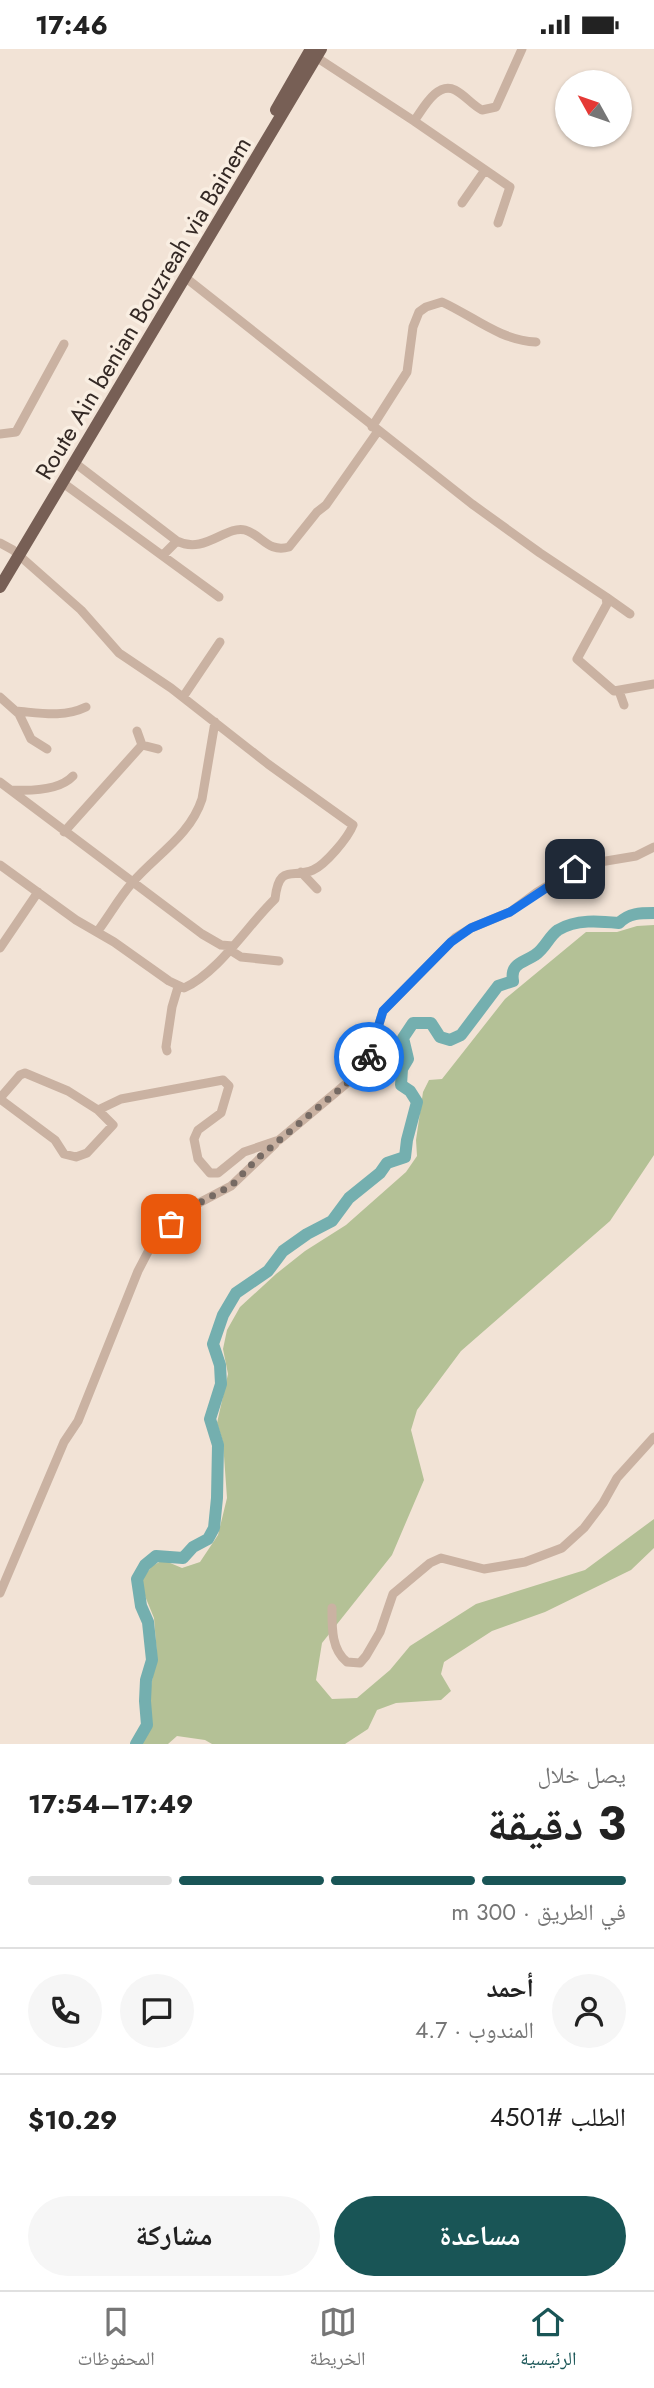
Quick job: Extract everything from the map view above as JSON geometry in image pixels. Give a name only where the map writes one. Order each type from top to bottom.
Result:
[{"type":"main road","name":"Route Ain benian Bouzreah via Bainem","points":[[0,573],[63,483],[186,278],[316,52]]},
{"type":"main road","name":"Route Ain benian Bouzreah via Bainem","points":[[0,587],[16,553],[249,158],[316,52]]},
{"type":"street","points":[[414,121],[433,95],[443,89],[455,89],[482,110],[496,107],[522,49]]},
{"type":"street","points":[[316,52],[510,187],[498,222]]},
{"type":"street","points":[[462,203],[485,170]]},
{"type":"street","points":[[186,278],[375,429],[540,553],[630,614]]},
{"type":"street","points":[[75,463],[177,541],[189,546],[243,530],[271,547],[289,547],[317,512],[326,505],[375,429],[407,372],[413,327],[419,312],[442,302],[516,341],[536,342]]},
{"type":"street","points":[[0,434],[16,432],[64,344]]},
{"type":"street","points":[[63,483],[219,597]]},
{"type":"street","points":[[163,555],[177,541]]},
{"type":"street","points":[[0,543],[16,553],[81,610],[119,653],[183,697],[268,764],[353,825],[325,862],[309,872],[290,872],[284,877],[276,888],[275,899],[231,948],[189,986],[178,987],[97,932],[76,921],[0,865]]},
{"type":"street","points":[[606,597],[607,604],[578,659],[614,691],[654,684]]},
{"type":"street","points":[[183,697],[220,642]]},
{"type":"street","points":[[619,691],[624,705]]},
{"type":"street","points":[[0,697],[16,711],[31,739],[47,749]]},
{"type":"street","points":[[16,711],[64,715],[86,707]]},
{"type":"street","points":[[97,932],[132,882],[168,849],[198,811],[215,722]]},
{"type":"street","points":[[136,731],[142,745],[158,750]]},
{"type":"street","points":[[64,832],[142,745]]},
{"type":"street","points":[[9,790],[59,785],[73,776]]},
{"type":"street","points":[[0,782],[215,943],[231,948],[241,957],[279,961]]},
{"type":"street","points":[[0,1593],[64,1442],[78,1421],[138,1271],[150,1248],[165,1230],[190,1209],[231,1186],[279,1140],[363,1069],[383,1011],[456,937],[510,912],[582,865],[636,856],[654,847]]},
{"type":"street","points":[[301,872],[317,889]]},
{"type":"street","points":[[0,948],[38,892]]},
{"type":"street","points":[[167,1051],[172,1007],[178,987]]},
{"type":"street","points":[[30,1073],[68,1091],[98,1110],[113,1125],[87,1153],[76,1157],[60,1151],[55,1140],[0,1099],[20,1075],[30,1073]]},
{"type":"street","points":[[98,1110],[124,1098],[223,1080],[229,1086],[221,1113],[198,1130],[194,1139],[196,1154],[206,1171],[218,1173],[244,1152],[279,1140]]},
{"type":"street","points":[[332,1608],[332,1635],[340,1656],[347,1662],[360,1663],[380,1632],[393,1594],[430,1563],[446,1557],[470,1567],[484,1569],[525,1562],[562,1548],[584,1528],[617,1478],[654,1437]]},
{"type":"green space","points":[[654,925],[654,1155],[610,1221],[461,1351],[417,1410],[411,1430],[424,1480],[392,1555],[322,1643],[316,1680],[332,1699],[357,1698],[390,1670],[410,1646],[476,1604],[585,1570],[654,1519],[654,1548],[631,1570],[545,1612],[492,1631],[444,1662],[441,1674],[451,1691],[441,1700],[396,1703],[377,1710],[368,1729],[345,1744],[212,1744],[205,1740],[177,1736],[168,1744],[139,1744],[150,1724],[148,1701],[157,1655],[154,1618],[145,1596],[142,1579],[152,1566],[163,1560],[182,1568],[200,1562],[218,1535],[227,1498],[223,1442],[217,1423],[228,1374],[223,1349],[227,1330],[240,1307],[305,1251],[346,1225],[406,1172],[417,1156],[416,1140],[423,1092],[429,1080],[442,1079],[505,999],[586,932],[617,932],[637,926]]},
{"type":"waterway","points":[[136,1744],[147,1725],[146,1680],[152,1660],[148,1622],[141,1606],[137,1579],[145,1565],[156,1556],[183,1558],[193,1547],[208,1539],[214,1528],[218,1445],[210,1419],[221,1384],[220,1365],[213,1344],[223,1315],[236,1293],[268,1271],[283,1251],[332,1221],[349,1198],[380,1173],[387,1163],[405,1157],[417,1102],[410,1091],[401,1085],[402,1069],[408,1059],[403,1038],[413,1023],[431,1023],[440,1037],[450,1040],[461,1035],[498,986],[513,981],[515,967],[538,952],[558,930],[580,922],[619,923],[631,915],[654,913]]},
{"type":"way so far","points":[[171,1224],[197,1204],[231,1186],[257,1159],[359,1073],[369,1057]]},
{"type":"route","points":[[369,1057],[383,1011],[451,942],[471,928],[510,912],[575,869]]}]
